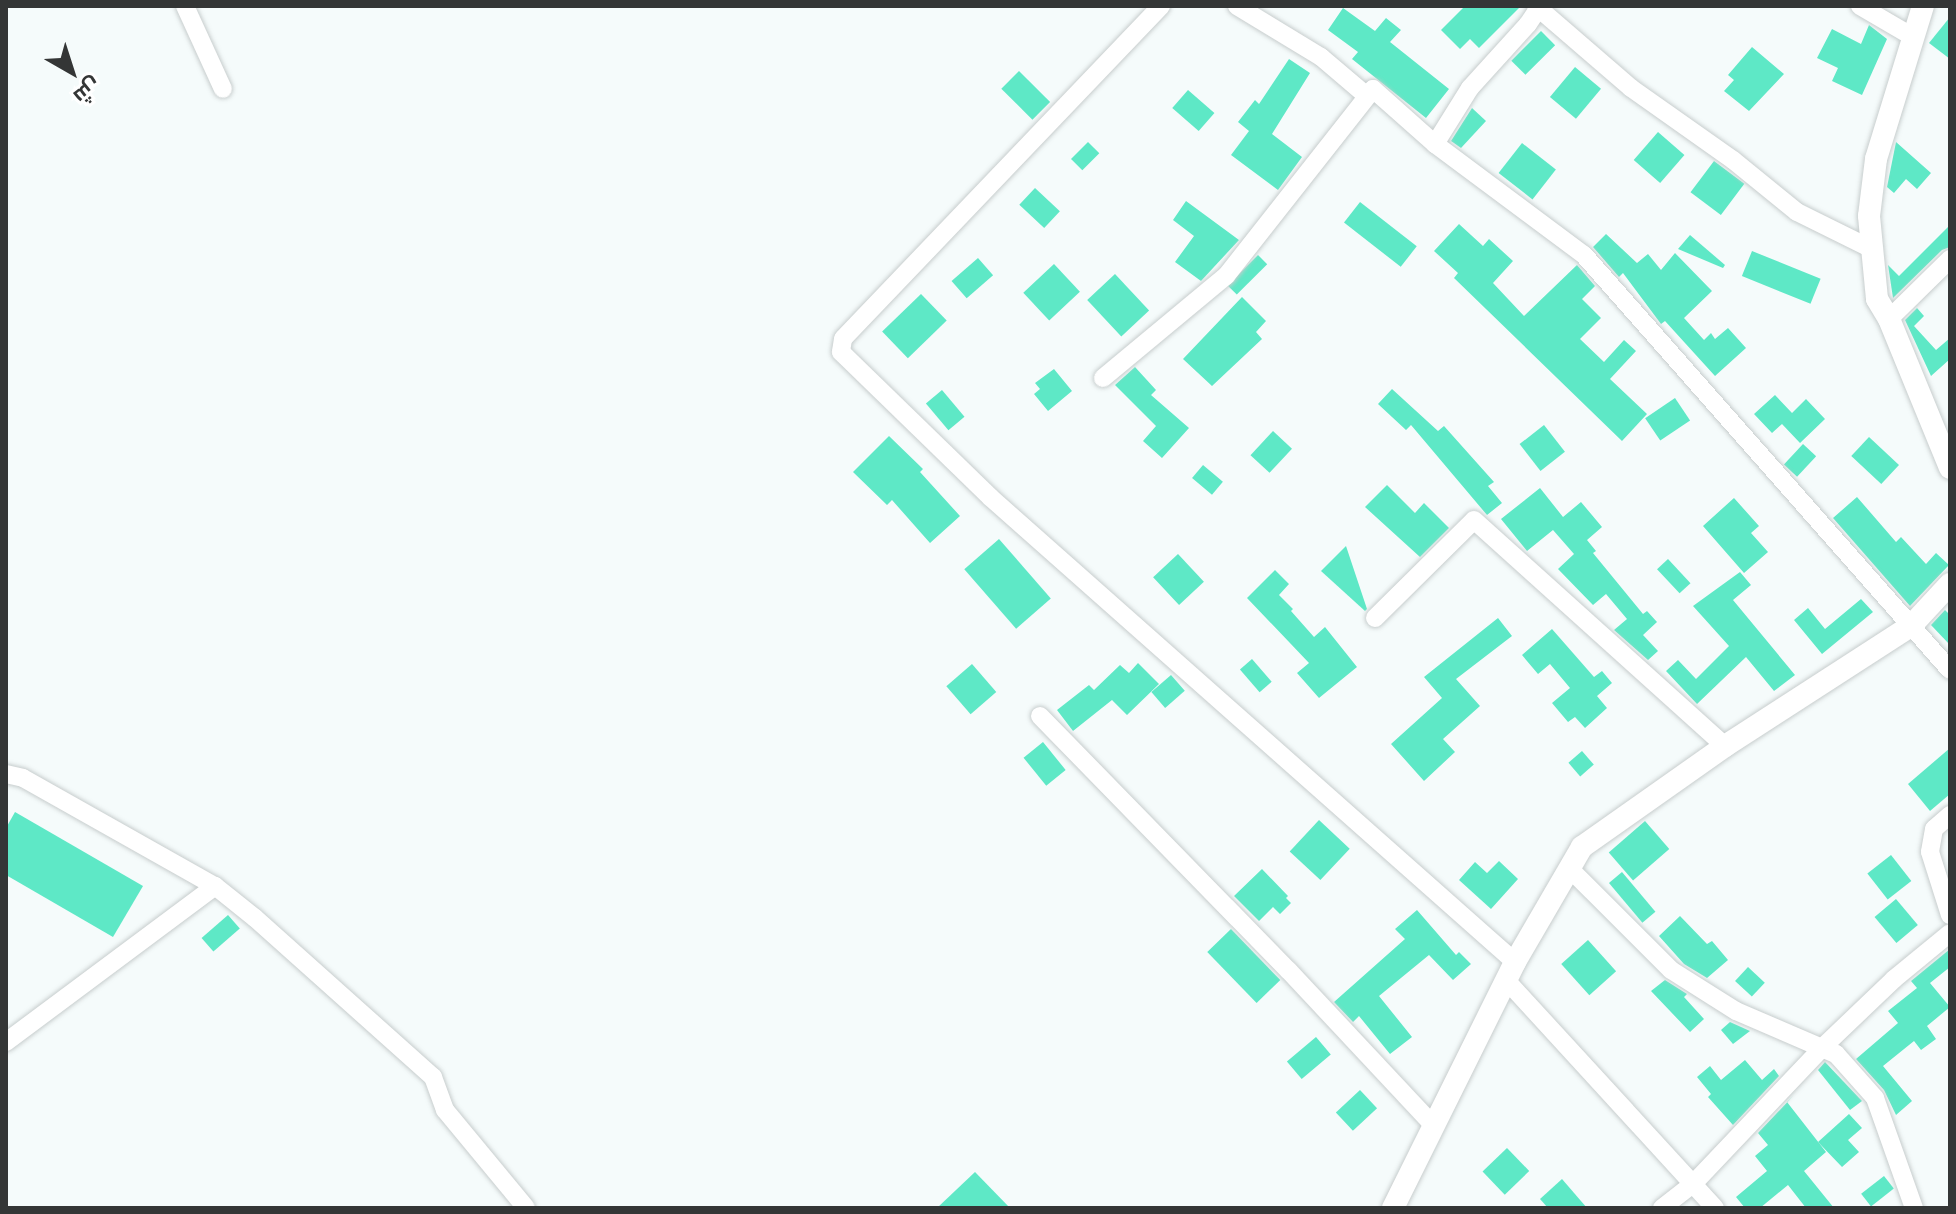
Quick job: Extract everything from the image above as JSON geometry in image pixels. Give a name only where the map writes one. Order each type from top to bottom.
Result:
[{"type":"street","points":[[185,6],[223,89]]},
{"type":"street","points":[[1161,6],[843,339],[841,352],[990,497],[1511,971],[1715,1208]]},
{"type":"street","points":[[1237,6],[1321,57],[1367,96]]},
{"type":"street","points":[[1860,6],[1913,37]]},
{"type":"street","points":[[1923,6],[1876,159],[1869,216],[1877,299],[1889,319],[1950,467]]},
{"type":"street","points":[[1435,144],[1470,88],[1528,24],[1538,7],[1631,88],[1733,160],[1797,212],[1872,249]]},
{"type":"street","points":[[1103,378],[1226,276],[1373,89],[1435,144],[1584,255],[1950,670]]},
{"type":"street","points":[[1889,319],[1950,259]]},
{"type":"street","points":[[1375,618],[1474,520],[1725,746]]},
{"type":"street","points":[[1393,1208],[1511,971],[1582,847],[1725,746],[1912,625],[1950,584]]},
{"type":"street","points":[[1040,716],[1289,971],[1434,1126]]},
{"type":"street","points":[[6,774],[23,778],[215,886],[433,1077],[445,1110],[526,1208]]},
{"type":"street","points":[[1950,815],[1934,829],[1930,852],[1950,915]]},
{"type":"street","points":[[1569,868],[1671,970],[1736,1011],[1824,1046],[1836,1054],[1875,1098],[1914,1208]]},
{"type":"street","points":[[6,1042],[215,886]]},
{"type":"street","points":[[1662,1208],[1693,1184],[1824,1046],[1894,979],[1950,933]]},
{"type":"building","points":[[1465,6],[1521,6],[1479,48],[1470,39],[1460,49],[1441,30]]},
{"type":"building","points":[[1343,8],[1375,31],[1386,18],[1401,30],[1390,42],[1449,89],[1426,118],[1352,59],[1358,52],[1328,30]]},
{"type":"building","points":[[1950,17],[1950,59],[1929,43]]},
{"type":"building","points":[[1869,25],[1887,39],[1862,95],[1832,81],[1838,68],[1817,58],[1832,29],[1861,44]]},
{"type":"building","points":[[1541,31],[1555,45],[1525,75],[1511,61]]},
{"type":"building","points":[[1752,47],[1784,74],[1749,111],[1724,91],[1734,80],[1728,75]]},
{"type":"building","points":[[1289,59],[1310,73],[1272,134],[1302,157],[1278,190],[1231,155],[1249,131],[1238,122],[1255,100],[1259,104]]},
{"type":"building","points":[[1575,67],[1601,89],[1576,119],[1550,97]]},
{"type":"building","points":[[1019,71],[1050,102],[1032,120],[1001,89]]},
{"type":"building","points":[[1188,90],[1214,113],[1199,131],[1172,108]]},
{"type":"building","points":[[1472,108],[1486,121],[1461,148],[1451,141]]},
{"type":"building","points":[[1658,132],[1684,155],[1660,183],[1634,160]]},
{"type":"building","points":[[1088,142],[1099,153],[1082,170],[1071,159]]},
{"type":"building","points":[[1896,142],[1931,173],[1917,189],[1906,179],[1894,193],[1887,187]]},
{"type":"building","points":[[1522,143],[1556,169],[1532,199],[1499,173]]},
{"type":"building","points":[[1714,161],[1744,184],[1721,215],[1691,192]]},
{"type":"building","points":[[1035,188],[1060,211],[1044,228],[1019,205]]},
{"type":"building","points":[[1186,201],[1239,240],[1201,281],[1175,262],[1194,236],[1173,220]]},
{"type":"building","points":[[1360,202],[1417,246],[1401,267],[1344,222]]},
{"type":"building","points":[[1459,224],[1483,246],[1489,239],[1513,261],[1493,283],[1524,316],[1577,265],[1595,286],[1582,299],[1601,318],[1580,339],[1604,362],[1624,340],[1636,351],[1610,379],[1647,414],[1622,441],[1454,278],[1458,273],[1434,251]]},
{"type":"building","points":[[1950,225],[1950,247],[1942,250],[1893,298],[1888,265],[1899,276]]},
{"type":"building","points":[[1606,234],[1637,263],[1648,254],[1661,270],[1675,253],[1712,291],[1684,318],[1704,340],[1711,333],[1715,339],[1728,328],[1746,348],[1715,376],[1665,321],[1661,324],[1623,273],[1619,277],[1593,247]]},
{"type":"building","points":[[1690,235],[1725,265],[1723,268],[1678,249]]},
{"type":"building","points":[[1752,251],[1821,279],[1810,304],[1742,276]]},
{"type":"building","points":[[1258,255],[1267,264],[1237,295],[1228,285]]},
{"type":"building","points":[[978,258],[993,275],[967,298],[952,281]]},
{"type":"building","points":[[1054,264],[1080,292],[1049,320],[1023,293]]},
{"type":"building","points":[[1115,274],[1149,311],[1121,336],[1087,300]]},
{"type":"building","points":[[921,294],[947,321],[908,358],[882,332]]},
{"type":"building","points":[[1242,297],[1266,321],[1256,332],[1262,339],[1212,386],[1183,359]]},
{"type":"building","points":[[1917,308],[1924,316],[1914,326],[1936,350],[1950,338],[1950,359],[1931,376],[1905,320]]},
{"type":"building","points":[[1135,367],[1156,390],[1151,395],[1189,428],[1162,458],[1143,441],[1156,426],[1115,385]]},
{"type":"building","points":[[1054,369],[1072,391],[1048,411],[1034,394],[1040,389],[1035,383]]},
{"type":"building","points":[[1392,389],[1438,431],[1444,426],[1494,482],[1488,486],[1502,503],[1487,515],[1411,425],[1406,430],[1378,404]]},
{"type":"building","points":[[942,390],[964,417],[948,430],[926,403]]},
{"type":"building","points":[[1775,395],[1792,413],[1806,399],[1825,419],[1800,443],[1782,424],[1772,433],[1754,414]]},
{"type":"building","points":[[1675,398],[1690,420],[1660,441],[1645,418]]},
{"type":"building","points":[[1544,425],[1565,452],[1541,471],[1520,444]]},
{"type":"building","points":[[1273,431],[1292,449],[1270,473],[1250,455]]},
{"type":"building","points":[[889,436],[923,469],[920,472],[960,516],[930,543],[892,500],[887,505],[853,472]]},
{"type":"building","points":[[1869,437],[1899,465],[1881,484],[1851,456]]},
{"type":"building","points":[[1803,444],[1816,456],[1797,477],[1784,464]]},
{"type":"building","points":[[1203,465],[1223,482],[1212,495],[1192,478]]},
{"type":"building","points":[[1387,485],[1415,513],[1424,503],[1449,528],[1420,557],[1365,507]]},
{"type":"building","points":[[1540,488],[1563,517],[1581,502],[1602,527],[1587,540],[1596,551],[1593,553],[1643,614],[1647,611],[1657,622],[1643,635],[1658,651],[1648,660],[1614,630],[1627,619],[1606,594],[1593,605],[1558,569],[1574,554],[1553,530],[1527,551],[1501,519]]},
{"type":"building","points":[[1857,497],[1896,542],[1901,537],[1926,564],[1936,553],[1949,565],[1910,606],[1833,518]]},
{"type":"building","points":[[1734,498],[1759,526],[1751,533],[1768,552],[1744,573],[1703,526]]},
{"type":"building","points":[[999,539],[1051,599],[1016,629],[964,569]]},
{"type":"building","points":[[1346,546],[1367,609],[1365,611],[1321,571]]},
{"type":"building","points":[[1178,554],[1204,582],[1179,605],[1153,577]]},
{"type":"building","points":[[1668,559],[1691,583],[1680,593],[1657,569]]},
{"type":"building","points":[[1275,570],[1289,584],[1279,595],[1293,609],[1291,611],[1314,637],[1325,627],[1357,667],[1319,698],[1297,673],[1309,663],[1247,598]]},
{"type":"building","points":[[1740,572],[1751,585],[1733,600],[1795,675],[1774,691],[1746,657],[1697,704],[1666,671],[1678,660],[1696,679],[1729,646],[1693,606]]},
{"type":"building","points":[[1861,599],[1873,612],[1822,654],[1794,620],[1808,608],[1825,629]]},
{"type":"building","points":[[1945,610],[1950,615],[1950,645],[1931,625]]},
{"type":"building","points":[[1498,618],[1512,636],[1456,679],[1480,706],[1443,739],[1455,752],[1424,781],[1391,744],[1442,698],[1424,677]]},
{"type":"building","points":[[1552,629],[1594,677],[1602,671],[1612,683],[1597,696],[1607,708],[1585,728],[1575,717],[1568,722],[1552,703],[1570,688],[1550,664],[1538,674],[1522,655]]},
{"type":"building","points":[[1252,659],[1272,682],[1260,692],[1240,669]]},
{"type":"building","points":[[1138,663],[1159,684],[1127,715],[1112,700],[1073,731],[1057,710],[1089,685],[1094,690],[1120,665],[1129,673]]},
{"type":"building","points":[[972,664],[996,692],[971,714],[946,686]]},
{"type":"building","points":[[1171,675],[1185,691],[1165,708],[1151,692]]},
{"type":"building","points":[[1043,742],[1066,770],[1046,786],[1024,758]]},
{"type":"building","points":[[1950,748],[1950,794],[1930,811],[1908,784]]},
{"type":"building","points":[[1582,751],[1594,765],[1580,776],[1568,763]]},
{"type":"building","points":[[15,812],[143,886],[113,937],[6,875],[6,828]]},
{"type":"building","points":[[1319,820],[1350,849],[1320,880],[1290,851]]},
{"type":"building","points":[[1645,821],[1669,849],[1633,880],[1609,852]]},
{"type":"building","points":[[1891,855],[1911,881],[1888,899],[1867,873]]},
{"type":"building","points":[[1499,861],[1518,879],[1491,909],[1459,880],[1475,862],[1487,873]]},
{"type":"building","points":[[1262,869],[1291,903],[1280,914],[1273,907],[1259,921],[1234,896]]},
{"type":"building","points":[[1622,872],[1655,912],[1642,923],[1609,883]]},
{"type":"building","points":[[1896,899],[1918,925],[1896,943],[1875,917]]},
{"type":"building","points":[[1417,910],[1456,955],[1459,952],[1471,964],[1453,980],[1429,955],[1379,996],[1412,1037],[1390,1054],[1359,1016],[1353,1022],[1334,1002],[1405,939],[1395,929]]},
{"type":"building","points":[[228,915],[240,929],[213,952],[202,938]]},
{"type":"building","points":[[1680,916],[1707,944],[1712,941],[1728,960],[1707,978],[1684,964],[1659,936]]},
{"type":"building","points":[[1231,929],[1280,980],[1257,1003],[1207,952]]},
{"type":"building","points":[[1588,940],[1616,971],[1589,995],[1561,964]]},
{"type":"building","points":[[1950,949],[1950,967],[1930,983],[1950,1007],[1927,1026],[1936,1039],[1921,1050],[1914,1041],[1883,1066],[1912,1101],[1896,1115],[1884,1090],[1856,1059],[1898,1023],[1888,1011],[1917,988],[1911,981]]},
{"type":"building","points":[[1748,967],[1765,983],[1752,997],[1735,981]]},
{"type":"building","points":[[1665,980],[1687,994],[1684,997],[1704,1019],[1690,1032],[1651,991]]},
{"type":"building","points":[[1730,1022],[1750,1031],[1733,1044],[1721,1030]]},
{"type":"building","points":[[1316,1037],[1331,1055],[1302,1079],[1287,1061]]},
{"type":"building","points":[[1745,1060],[1762,1080],[1774,1069],[1779,1076],[1733,1125],[1708,1097],[1711,1094],[1697,1077],[1710,1066],[1721,1080]]},
{"type":"building","points":[[1825,1062],[1862,1101],[1850,1110],[1818,1070]]},
{"type":"building","points":[[1360,1090],[1377,1108],[1353,1131],[1336,1113]]},
{"type":"building","points":[[1787,1102],[1826,1152],[1804,1171],[1834,1208],[1806,1208],[1788,1185],[1760,1208],[1745,1208],[1736,1197],[1767,1171],[1755,1156],[1768,1145],[1758,1133]]},
{"type":"building","points":[[1849,1114],[1862,1128],[1848,1140],[1859,1152],[1842,1167],[1818,1142]]},
{"type":"building","points":[[1507,1148],[1529,1171],[1505,1195],[1483,1172]]},
{"type":"building","points":[[975,1172],[1010,1208],[937,1208]]},
{"type":"building","points":[[1884,1176],[1894,1189],[1871,1206],[1861,1194]]},
{"type":"building","points":[[1562,1179],[1587,1208],[1548,1208],[1540,1199]]}]
